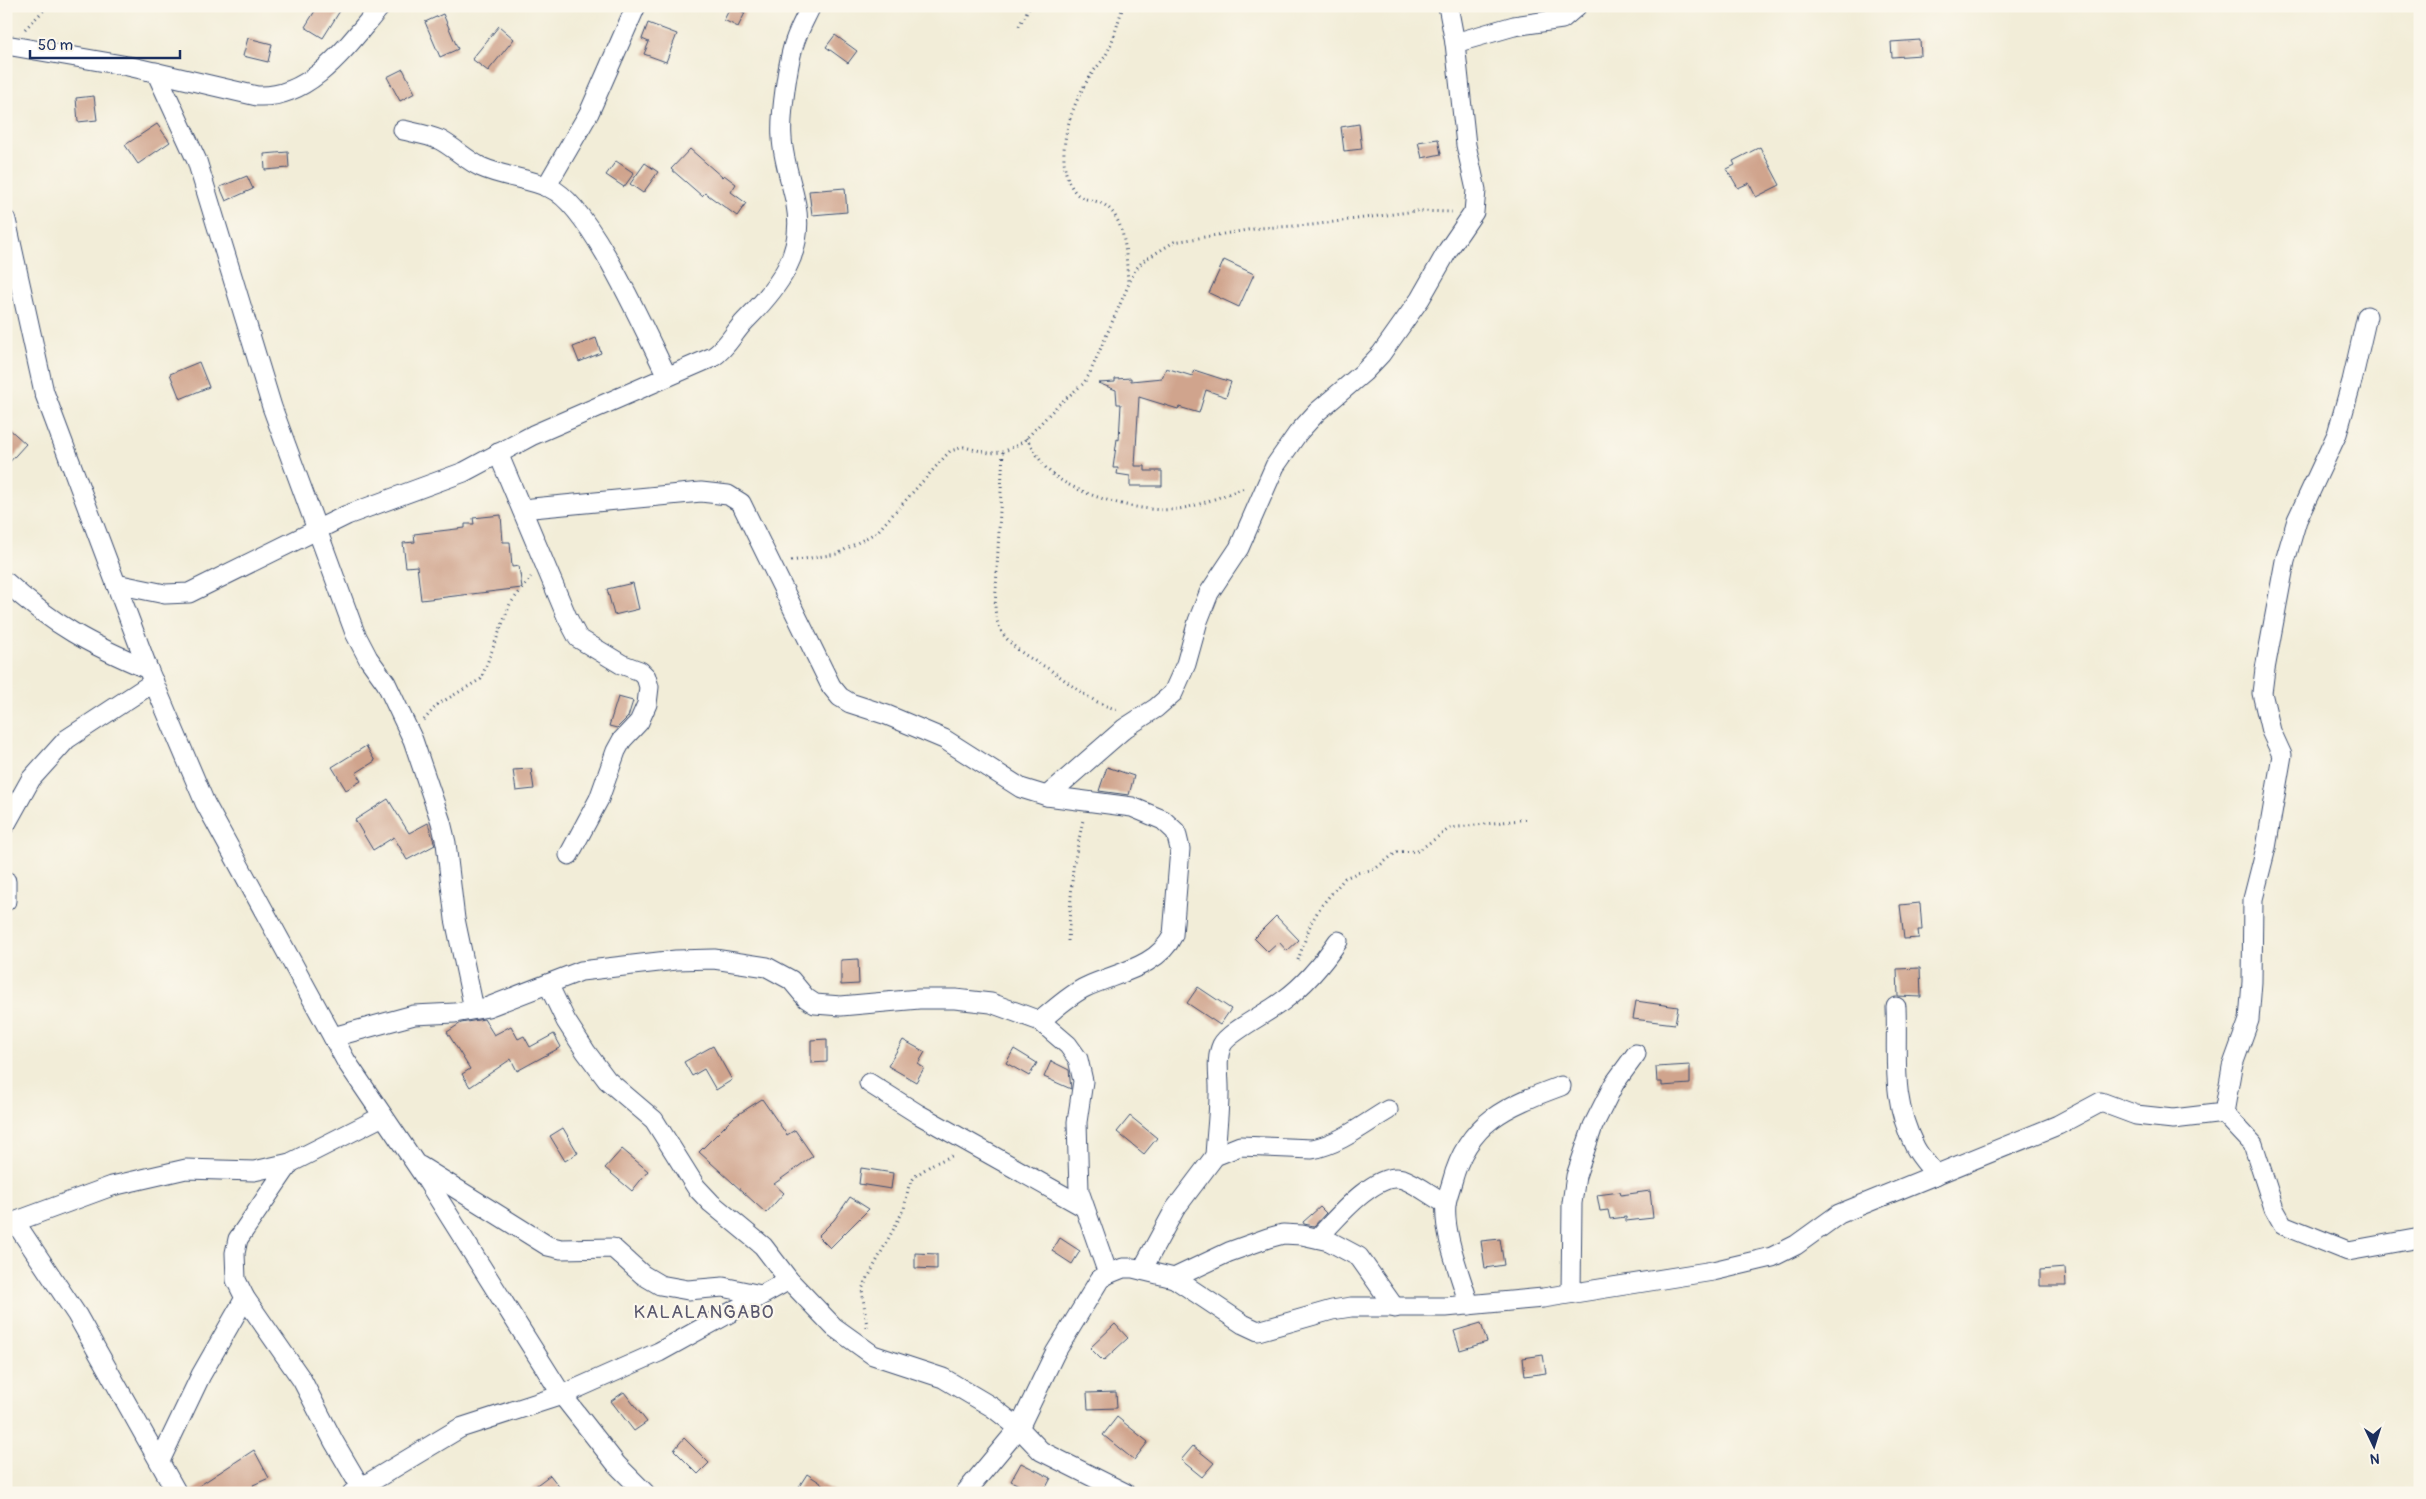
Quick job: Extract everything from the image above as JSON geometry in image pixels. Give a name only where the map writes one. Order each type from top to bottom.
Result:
[{"type":"street","points":[[7,45],[156,72],[256,96],[274,96],[306,82],[328,67],[381,6]]},
{"type":"street","points":[[546,186],[589,113],[636,6]]},
{"type":"street","points":[[116,584],[166,594],[189,593],[347,515],[464,472],[533,435],[713,357],[722,350],[733,334],[776,286],[793,255],[798,236],[796,207],[782,140],[782,118],[794,41],[811,6]]},
{"type":"street","points":[[1047,796],[1125,728],[1169,698],[1176,688],[1209,593],[1239,548],[1267,481],[1298,433],[1318,412],[1364,372],[1391,342],[1474,212],[1476,190],[1466,145],[1455,43],[1448,6]]},
{"type":"street","points":[[1455,43],[1514,26],[1562,19],[1577,6]]},
{"type":"street","points":[[156,72],[198,161],[272,407],[355,633],[368,658],[386,683],[413,740],[446,843],[455,919],[474,1009]]},
{"type":"street","points":[[404,130],[441,141],[474,163],[494,172],[546,186],[559,194],[586,222],[602,248],[667,376]]},
{"type":"street","points":[[6,220],[44,392],[151,676],[205,803],[333,1037],[383,1116],[562,1395],[617,1465],[645,1493]]},
{"type":"street","points":[[2224,1114],[2232,1067],[2249,1020],[2253,899],[2266,848],[2282,755],[2271,731],[2262,692],[2265,669],[2285,562],[2297,520],[2319,478],[2336,434],[2352,380],[2367,316]]},
{"type":"street","points":[[498,453],[567,617],[578,638],[621,664],[640,671],[646,677],[649,687],[647,704],[639,722],[622,740],[616,751],[599,798],[569,855]]},
{"type":"street","points":[[522,509],[701,492],[728,495],[741,503],[831,686],[844,700],[944,739],[1021,788],[1047,796],[1088,800],[1142,810],[1162,820],[1176,832],[1180,849],[1173,935],[1166,946],[1145,964],[1085,987],[1040,1021]]},
{"type":"street","points":[[6,582],[62,627],[97,648],[151,676]]},
{"type":"street","points":[[6,824],[31,779],[67,739],[151,676]]},
{"type":"street","points":[[6,881],[6,901]]},
{"type":"street","points":[[1215,1156],[1219,1095],[1218,1063],[1222,1045],[1229,1036],[1284,1001],[1306,982],[1322,965],[1338,941]]},
{"type":"street","points":[[333,1037],[414,1015],[488,1007],[566,975],[597,968],[676,960],[714,959],[767,967],[791,980],[806,998],[816,1004],[841,1006],[919,999],[955,999],[991,1004],[1040,1021],[1068,1045],[1082,1070],[1083,1081],[1078,1122],[1077,1153],[1079,1191],[1108,1274]]},
{"type":"street","points":[[548,984],[566,1021],[607,1080],[654,1120],[696,1187],[710,1203],[763,1246],[789,1280],[834,1327],[873,1355],[943,1378],[992,1407],[1019,1428],[1041,1451],[1125,1493]]},
{"type":"street","points":[[1896,1007],[1895,1081],[1903,1121],[1916,1149],[1936,1175]]},
{"type":"street","points":[[1570,1293],[1572,1203],[1576,1176],[1593,1126],[1614,1084],[1636,1054]]},
{"type":"street","points":[[869,1083],[918,1114],[1084,1207]]},
{"type":"street","points":[[1470,1305],[1449,1236],[1446,1204],[1458,1159],[1475,1136],[1492,1119],[1516,1102],[1561,1086]]},
{"type":"street","points":[[965,1493],[1019,1428],[1055,1353],[1100,1279],[1123,1268],[1142,1270],[1174,1278],[1243,1324],[1258,1331],[1332,1310],[1351,1307],[1395,1308],[1470,1305],[1570,1293],[1713,1271],[1772,1257],[1796,1245],[1839,1214],[2058,1125],[2101,1102],[2136,1115],[2173,1119],[2224,1114]]},
{"type":"street","points":[[1142,1270],[1175,1209],[1215,1156],[1240,1146],[1322,1148],[1333,1144],[1388,1110]]},
{"type":"street","points":[[2224,1114],[2253,1144],[2274,1208],[2283,1225],[2348,1251],[2420,1238]]},
{"type":"street","points":[[177,1493],[77,1315],[10,1223],[112,1186],[186,1169],[254,1171],[290,1163],[383,1116]]},
{"type":"street","points":[[290,1163],[238,1239],[235,1253],[236,1280],[245,1298],[302,1380],[356,1490],[460,1428],[562,1395],[659,1352],[789,1280]]},
{"type":"street","points":[[414,1163],[548,1246],[561,1249],[614,1248],[648,1278],[670,1288],[688,1290],[723,1287],[761,1295]]},
{"type":"street","points":[[1318,1238],[1348,1207],[1376,1184],[1388,1178],[1404,1179],[1446,1204]]},
{"type":"street","points":[[1174,1278],[1229,1252],[1283,1234],[1318,1238],[1335,1243],[1359,1257],[1395,1308]]},
{"type":"street","points":[[160,1461],[201,1375],[245,1298]]},
{"type":"path","points":[[7,45],[48,6]]},
{"type":"path","points":[[1019,26],[1030,6]]},
{"type":"path","points":[[1123,6],[1106,54],[1091,74],[1079,96],[1062,148],[1070,183],[1077,194],[1086,200],[1102,203],[1112,210],[1119,224],[1124,246],[1128,282]]},
{"type":"path","points":[[770,564],[837,554],[877,532],[950,451],[957,447],[989,453],[1003,452],[1026,438],[1058,405],[1083,384],[1090,374],[1128,282],[1143,261],[1174,242],[1260,228],[1312,225],[1416,211],[1474,212]]},
{"type":"path","points":[[1026,438],[1051,472],[1076,488],[1112,502],[1151,511],[1180,509],[1267,481]]},
{"type":"path","points":[[1003,452],[995,600],[996,618],[1000,629],[1008,640],[1021,652],[1062,678],[1086,697],[1105,706],[1144,715]]},
{"type":"path","points":[[413,740],[425,718],[437,705],[481,679],[510,604],[543,560]]},
{"type":"path","points":[[1068,941],[1073,868],[1088,800]]},
{"type":"path","points":[[1295,967],[1311,923],[1321,906],[1345,878],[1375,869],[1397,852],[1418,851],[1450,828],[1466,824],[1494,824],[1529,819]]},
{"type":"path","points":[[873,1355],[862,1289],[904,1209],[909,1185],[915,1176],[933,1164],[976,1145]]},
{"type":"building","points":[[318,6],[343,6],[323,38],[305,27]]},
{"type":"building","points":[[731,6],[745,13],[738,27],[724,20]]},
{"type":"building","points":[[443,14],[458,49],[440,57],[425,22]]},
{"type":"building","points":[[648,23],[677,34],[666,62],[644,54],[649,42],[642,39]]},
{"type":"building","points":[[499,26],[514,39],[488,71],[472,59]]},
{"type":"building","points":[[835,35],[857,51],[848,63],[826,47]]},
{"type":"building","points":[[248,38],[272,44],[268,62],[243,56]]},
{"type":"building","points":[[1920,40],[1921,55],[1892,57],[1891,42]]},
{"type":"building","points":[[403,69],[415,93],[400,101],[387,77]]},
{"type":"building","points":[[94,96],[97,120],[78,122],[76,98]]},
{"type":"building","points":[[157,124],[170,142],[138,164],[125,145]]},
{"type":"building","points":[[1359,124],[1362,149],[1344,151],[1341,127]]},
{"type":"building","points":[[1438,139],[1441,154],[1422,158],[1418,142]]},
{"type":"building","points":[[1760,147],[1780,185],[1756,197],[1749,183],[1738,188],[1727,169],[1735,165],[1733,161]]},
{"type":"building","points":[[690,149],[722,177],[724,175],[736,184],[731,192],[746,203],[737,216],[705,193],[702,196],[671,169]]},
{"type":"building","points":[[288,152],[289,168],[265,170],[264,154]]},
{"type":"building","points":[[616,161],[634,173],[624,187],[606,175]]},
{"type":"building","points":[[645,163],[658,172],[643,193],[630,184]]},
{"type":"building","points":[[247,176],[253,189],[226,201],[220,187]]},
{"type":"building","points":[[845,188],[847,212],[812,215],[809,191]]},
{"type":"building","points":[[1224,260],[1254,274],[1239,307],[1209,293]]},
{"type":"building","points":[[596,338],[601,353],[579,362],[573,347]]},
{"type":"building","points":[[199,362],[209,387],[180,399],[170,374]]},
{"type":"building","points":[[1166,368],[1192,376],[1194,370],[1231,382],[1226,397],[1206,390],[1199,413],[1179,407],[1178,409],[1139,397],[1135,466],[1145,466],[1145,471],[1162,471],[1162,486],[1130,486],[1130,476],[1117,474],[1118,468],[1113,468],[1117,439],[1119,440],[1121,404],[1117,404],[1116,390],[1098,383],[1115,382],[1115,379],[1131,378],[1131,381],[1162,378]]},
{"type":"building","points":[[6,426],[26,444],[6,466]]},
{"type":"building","points":[[501,515],[503,542],[510,542],[512,567],[519,566],[522,588],[421,600],[417,566],[406,567],[403,543],[415,542],[414,534],[465,528],[465,524],[474,524],[473,518]]},
{"type":"building","points":[[633,583],[639,609],[614,615],[607,589]]},
{"type":"building","points":[[618,697],[633,701],[628,717],[617,728],[609,726]]},
{"type":"building","points":[[366,746],[375,761],[356,773],[361,781],[346,790],[332,767]]},
{"type":"building","points":[[1107,767],[1134,776],[1129,795],[1099,791]]},
{"type":"building","points":[[531,769],[534,789],[516,791],[513,770]]},
{"type":"building","points":[[388,799],[409,833],[428,823],[435,845],[407,860],[394,837],[373,850],[355,820]]},
{"type":"building","points":[[1920,903],[1922,930],[1918,930],[1919,938],[1904,939],[1900,905]]},
{"type":"building","points":[[1276,916],[1299,940],[1287,951],[1279,942],[1268,952],[1254,938]]},
{"type":"building","points":[[858,959],[859,984],[841,985],[841,960]]},
{"type":"building","points":[[1920,968],[1921,997],[1898,996],[1897,969]]},
{"type":"building","points":[[1198,987],[1231,1009],[1220,1025],[1187,1003]]},
{"type":"building","points":[[1636,1001],[1678,1007],[1675,1024],[1633,1019]]},
{"type":"building","points":[[484,1019],[494,1035],[511,1026],[518,1039],[524,1036],[530,1047],[554,1034],[561,1047],[517,1071],[511,1059],[470,1087],[462,1074],[470,1069],[447,1032],[461,1023]]},
{"type":"building","points":[[827,1039],[827,1062],[811,1063],[811,1040]]},
{"type":"building","points":[[903,1040],[925,1052],[918,1064],[924,1068],[916,1082],[888,1066]]},
{"type":"building","points":[[713,1046],[732,1080],[716,1090],[704,1069],[692,1076],[684,1062]]},
{"type":"building","points":[[1014,1049],[1037,1063],[1029,1076],[1006,1063]]},
{"type":"building","points":[[1051,1061],[1069,1070],[1071,1089],[1044,1077]]},
{"type":"building","points":[[1690,1065],[1690,1084],[1662,1086],[1662,1082],[1657,1082],[1656,1067]]},
{"type":"building","points":[[762,1099],[787,1135],[795,1130],[813,1156],[774,1184],[784,1193],[766,1213],[699,1152],[734,1117]]},
{"type":"building","points":[[1130,1116],[1157,1138],[1144,1154],[1117,1132]]},
{"type":"building","points":[[563,1128],[578,1153],[565,1161],[550,1136]]},
{"type":"building","points":[[622,1149],[648,1171],[632,1191],[605,1168]]},
{"type":"building","points":[[861,1168],[893,1173],[891,1189],[859,1184]]},
{"type":"building","points":[[1650,1191],[1653,1218],[1626,1221],[1626,1217],[1610,1219],[1608,1210],[1600,1211],[1597,1195],[1620,1192],[1621,1195]]},
{"type":"building","points":[[850,1197],[869,1209],[830,1248],[818,1236],[834,1220]]},
{"type":"building","points":[[1320,1207],[1326,1213],[1314,1226],[1304,1224],[1303,1222]]},
{"type":"building","points":[[1060,1238],[1080,1251],[1072,1264],[1052,1251]]},
{"type":"building","points":[[1500,1239],[1504,1265],[1485,1268],[1481,1241]]},
{"type":"building","points":[[915,1253],[937,1254],[937,1269],[915,1268]]},
{"type":"building","points":[[2065,1268],[2066,1286],[2040,1286],[2040,1270]]},
{"type":"building","points":[[1481,1323],[1487,1342],[1460,1350],[1454,1331]]},
{"type":"building","points":[[1115,1324],[1128,1338],[1103,1361],[1090,1348]]},
{"type":"building","points":[[1543,1355],[1546,1373],[1525,1376],[1523,1358]]},
{"type":"building","points":[[624,1392],[647,1422],[634,1431],[611,1401]]},
{"type":"building","points":[[1116,1392],[1117,1408],[1088,1409],[1087,1393]]},
{"type":"building","points":[[1117,1417],[1148,1442],[1134,1460],[1103,1435]]},
{"type":"building","points":[[684,1438],[709,1463],[698,1474],[674,1450]]},
{"type":"building","points":[[1193,1446],[1214,1463],[1202,1477],[1181,1460]]},
{"type":"building","points":[[254,1450],[269,1478],[253,1485],[258,1493],[188,1493]]},
{"type":"building","points":[[1021,1463],[1051,1478],[1043,1493],[1034,1493],[1011,1481]]},
{"type":"building","points":[[807,1474],[836,1493],[795,1493]]},
{"type":"building","points":[[550,1475],[564,1493],[526,1493]]},
{"type":"district","name":"KALALANGABO","points":[[704,1312]]}]
